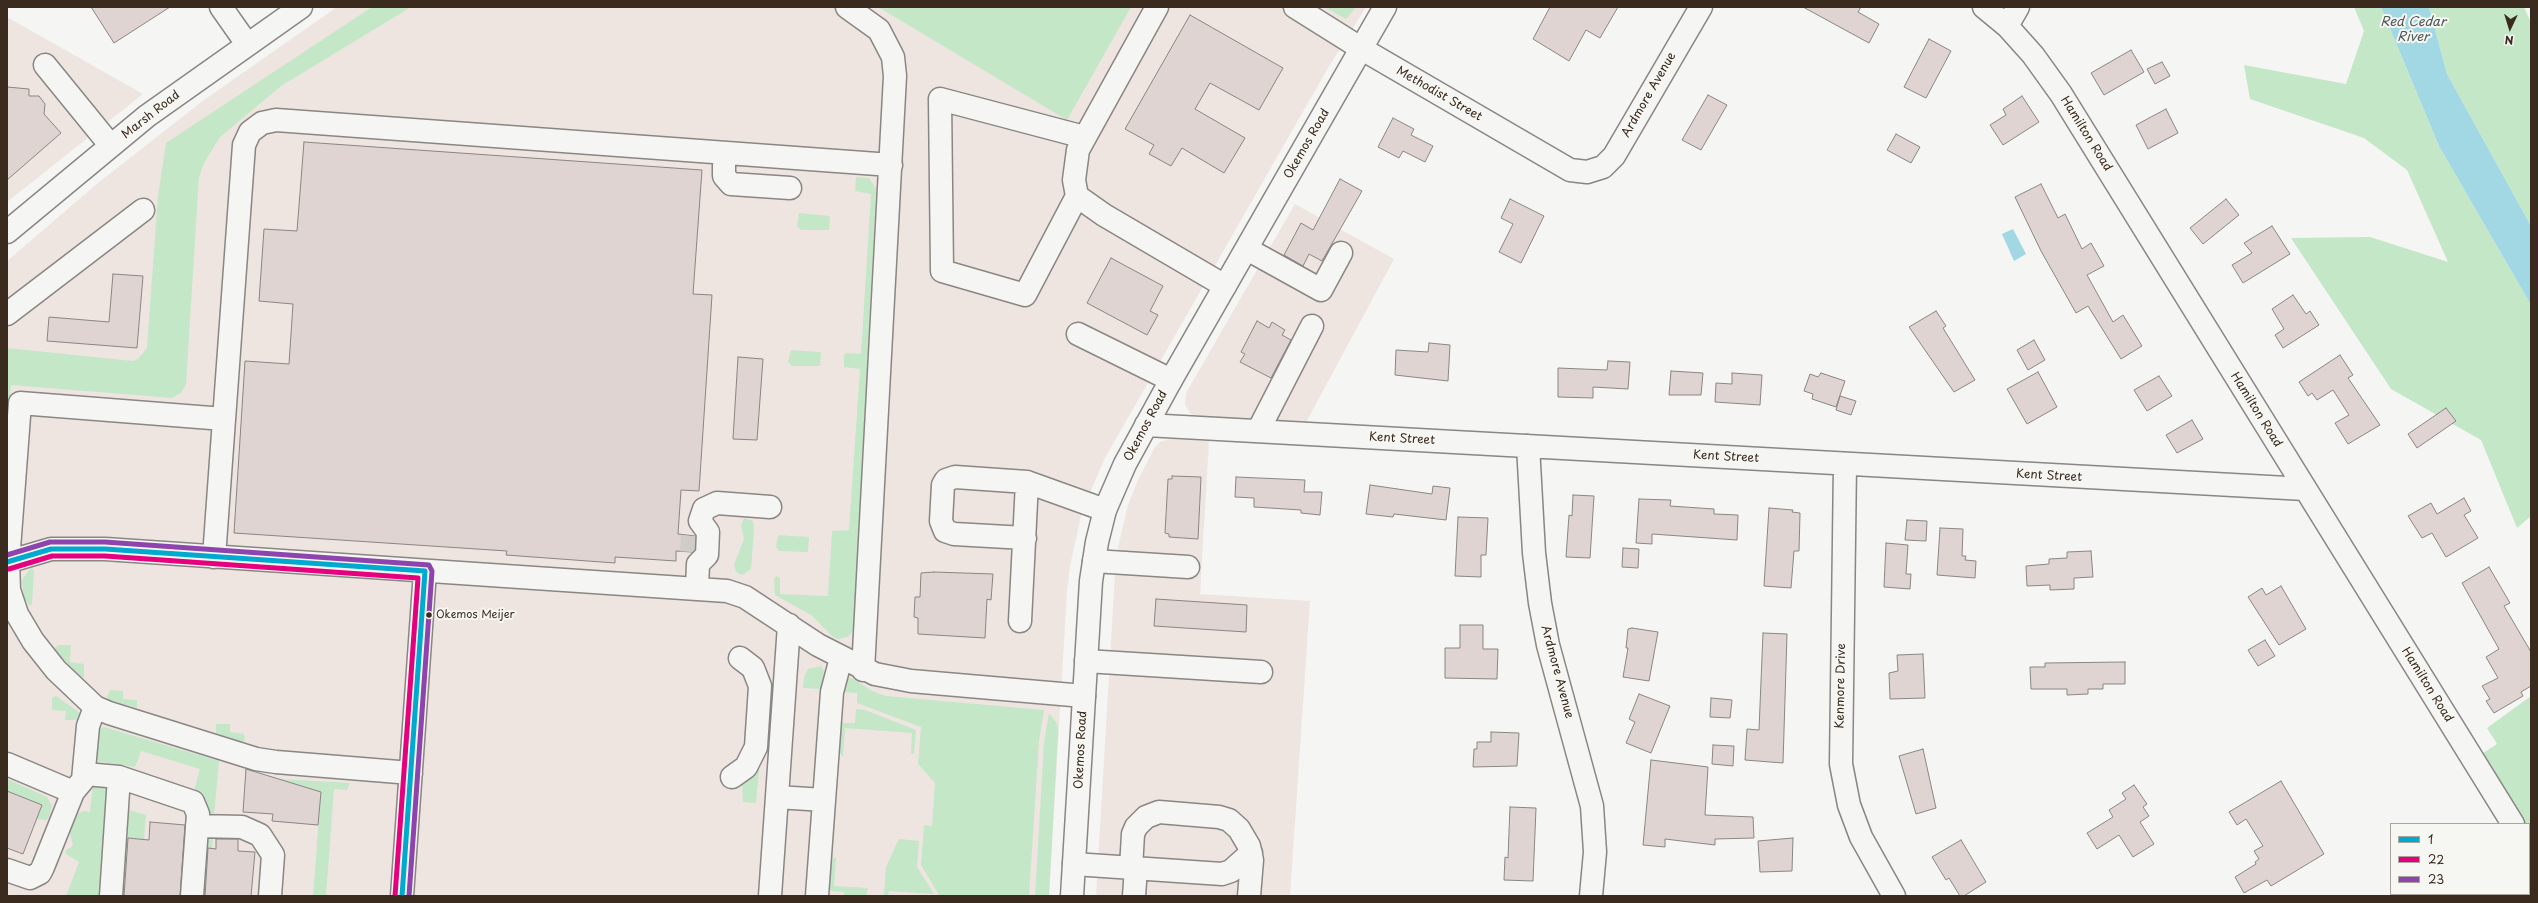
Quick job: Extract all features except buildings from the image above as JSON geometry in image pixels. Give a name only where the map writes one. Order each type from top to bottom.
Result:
[{"type":"street","points":[[221,7],[247,44]]},
{"type":"street","name":"Marsh Road","points":[[7,232],[147,116],[301,7]]},
{"type":"street","points":[[847,7],[879,30],[893,57],[895,76],[863,670]]},
{"type":"street","points":[[1084,137],[940,99],[942,271],[1025,295],[1077,196],[1075,164],[1084,137],[1158,7]]},
{"type":"street","name":"Methodist Street","points":[[1295,7],[1362,49],[1570,170],[1587,172]]},
{"type":"street","name":"Okemos Road","points":[[1072,896],[1086,661],[1094,561],[1106,510],[1125,464],[1146,425],[1385,7]]},
{"type":"street","name":"Ardmore Avenue","points":[[1587,172],[1603,167],[1614,156],[1701,7]]},
{"type":"street","name":"Hamilton Road","points":[[1984,7],[2007,26],[2033,55],[2061,94],[2512,823]]},
{"type":"street","points":[[2007,26],[2018,7]]},
{"type":"street","points":[[45,65],[111,146]]},
{"type":"street","points":[[214,557],[244,145],[250,132],[262,123],[276,120],[891,165]]},
{"type":"street","points":[[724,153],[724,176],[731,184],[790,188]]},
{"type":"street","points":[[1077,196],[1104,215],[1226,286]]},
{"type":"street","points":[[7,314],[143,210]]},
{"type":"street","points":[[1247,249],[1321,290],[1341,253]]},
{"type":"street","points":[[1258,431],[1312,326]]},
{"type":"street","points":[[1078,334],[1171,380]]},
{"type":"street","points":[[224,418],[20,403],[7,562],[9,590],[17,614],[33,641],[56,670],[95,707],[109,713],[256,759],[276,762],[411,772]]},
{"type":"street","name":"Kent Street","points":[[1146,425],[2305,489]]},
{"type":"street","name":"Ardmore Avenue","points":[[1528,446],[1534,553],[1540,603],[1548,646],[1587,782],[1592,806],[1595,852],[1591,896]]},
{"type":"street","name":"Kenmore Drive","points":[[1845,464],[1841,764],[1849,805],[1861,837],[1894,896]]},
{"type":"street","points":[[1024,538],[949,533],[943,529],[941,521],[943,485],[949,478],[1028,482],[1106,510]]},
{"type":"street","points":[[1020,621],[1028,482]]},
{"type":"street","points":[[697,589],[696,543],[704,509],[717,503],[770,507]]},
{"type":"street","points":[[7,562],[51,549],[105,549],[727,591],[745,597],[841,658],[863,670],[886,678],[911,682],[1084,696]]},
{"type":"street","points":[[1094,561],[1188,567]]},
{"type":"street","points":[[402,896],[425,571]]},
{"type":"street","points":[[770,896],[789,625]]},
{"type":"street","points":[[732,777],[746,767],[754,754],[759,709],[760,680],[753,668],[740,658]]},
{"type":"street","points":[[817,896],[832,692],[841,658]]},
{"type":"street","points":[[1086,661],[1261,672]]},
{"type":"street","points":[[7,870],[25,877],[35,876],[40,873],[73,792],[81,785],[84,774],[88,726],[95,707]]},
{"type":"street","points":[[7,764],[73,792]]},
{"type":"street","points":[[84,774],[119,777],[189,800],[198,810],[192,896]]},
{"type":"street","points":[[112,896],[119,777]]},
{"type":"street","points":[[777,797],[824,800]]},
{"type":"street","points":[[1134,896],[1133,834],[1136,827],[1146,816],[1159,812],[1219,817],[1229,820],[1239,829],[1251,853],[1249,896]]},
{"type":"street","points":[[197,826],[242,827],[260,835],[272,855],[270,896]]},
{"type":"street","points":[[1074,864],[1222,874],[1231,871],[1251,853]]},
{"type":"shaded area","points":[[337,7],[1366,7],[1328,68],[1105,458],[1082,511],[1070,566],[1067,592],[1049,896],[7,896],[7,261],[98,183],[204,100]]},
{"type":"shaded area","points":[[7,17],[143,94],[7,202]]},
{"type":"shaded area","points":[[1295,204],[1394,259],[1303,428],[1194,419],[1185,405],[1186,393]]},
{"type":"shaded area","points":[[1170,439],[1209,441],[1200,594],[1310,601],[1290,896],[1096,896],[1116,556],[1128,505],[1138,480],[1155,447],[1160,442]]},
{"type":"green space","points":[[372,7],[411,7],[281,86],[220,137],[204,163],[199,177],[186,384],[181,393],[172,398],[11,385],[7,427],[7,348],[133,361],[138,359],[147,348],[158,196],[166,143]]},
{"type":"green space","points":[[878,7],[1131,7],[1067,120]]},
{"type":"green space","points":[[1324,7],[1356,7],[1346,19]]},
{"type":"green space","points":[[2354,7],[2381,7],[2439,146],[2531,305],[2531,516],[2517,528],[2481,440],[2391,389],[2291,238],[2370,237],[2448,262],[2407,170],[2364,138],[2250,99],[2244,65],[2346,84],[2364,31]]},
{"type":"green space","points":[[2429,7],[2524,7],[2531,23],[2531,226],[2447,74]]},
{"type":"green space","points":[[856,177],[869,178],[876,189],[854,629],[848,637],[838,639],[833,637],[811,615],[775,595],[774,579],[776,576],[780,578],[780,594],[828,596],[832,531],[849,530],[860,369],[844,367],[844,355],[846,353],[861,354],[871,194],[855,191]]},
{"type":"green space","points":[[799,213],[830,216],[829,230],[801,230],[797,226]]},
{"type":"green space","points":[[791,350],[821,352],[820,366],[792,366],[788,362]]},
{"type":"green space","points":[[744,518],[753,521],[754,530],[751,569],[742,575],[736,572],[734,565],[744,539],[741,526]]},
{"type":"green space","points":[[778,535],[809,537],[808,552],[779,551],[776,547]]},
{"type":"green space","points":[[31,568],[34,571],[32,604],[30,606],[24,598],[22,580]]},
{"type":"green space","points":[[58,645],[71,645],[70,662],[84,664],[84,677],[80,677],[57,652],[55,648]]},
{"type":"green space","points":[[821,666],[824,671],[821,689],[803,688],[804,678],[808,669]]},
{"type":"green space","points":[[852,678],[872,691],[886,696],[1044,710],[1039,741],[1029,896],[939,895],[921,865],[924,825],[932,826],[935,783],[918,764],[921,727],[857,703],[857,693],[840,692],[845,679]]},
{"type":"green space","points":[[110,690],[123,691],[123,699],[137,700],[137,708],[109,700],[107,697]]},
{"type":"green space","points":[[56,696],[80,713],[79,720],[65,720],[66,711],[52,710],[52,698]]},
{"type":"green space","points":[[2531,696],[2531,837],[2530,823],[2522,823],[2480,755],[2497,744],[2487,728]]},
{"type":"green space","points":[[856,709],[865,710],[916,730],[914,754],[911,753],[912,733],[845,728],[843,757],[837,749],[840,723],[855,723]]},
{"type":"green space","points":[[1049,713],[1057,724],[1058,732],[1049,896],[1035,896],[1044,742]]},
{"type":"green space","points":[[216,724],[230,724],[230,732],[244,734],[245,740],[242,742],[216,734]]},
{"type":"green space","points":[[104,727],[219,761],[214,816],[204,816],[194,791],[200,769],[141,751],[135,767],[95,761],[98,730]]},
{"type":"green space","points":[[760,761],[756,803],[743,802],[742,784],[745,777]]},
{"type":"green space","points":[[7,779],[47,797],[52,806],[49,818],[46,820],[37,819],[42,805],[7,791]]},
{"type":"green space","points":[[279,779],[350,783],[347,790],[334,789],[326,896],[313,896],[321,792]]},
{"type":"green space","points":[[93,785],[108,785],[101,896],[66,896],[79,862],[66,854],[66,850],[73,846],[69,828],[76,815],[83,811],[90,812]]},
{"type":"green space","points":[[127,806],[130,807],[129,810],[146,815],[144,839],[128,838],[124,896],[121,896]]},
{"type":"green space","points":[[213,834],[209,896],[199,896],[203,835]]},
{"type":"green space","points":[[899,839],[919,841],[917,867],[934,894],[889,891],[888,896],[884,896],[886,867]]},
{"type":"green space","points":[[836,857],[834,886],[868,888],[866,896],[844,896],[844,892],[832,891],[828,888],[829,861]]},
{"type":"water","name":"Red Cedar River","points":[[2381,7],[2429,7],[2447,74],[2531,226],[2531,305],[2439,146]]},
{"type":"water","points":[[2013,229],[2026,254],[2014,261],[2002,234]]},
{"type":"tunnel","points":[[691,552],[692,536]]},
{"type":"transit line","name":"23","points":[[7,555],[50,542],[105,542],[429,565],[432,571],[409,896]]},
{"type":"transit line","name":"1","points":[[7,562],[51,549],[105,549],[425,571],[402,896]]},
{"type":"transit line","name":"22","points":[[9,569],[52,556],[105,556],[418,578],[395,896]]},
{"type":"place","name":"Okemos Meijer","points":[[429,615]]}]
